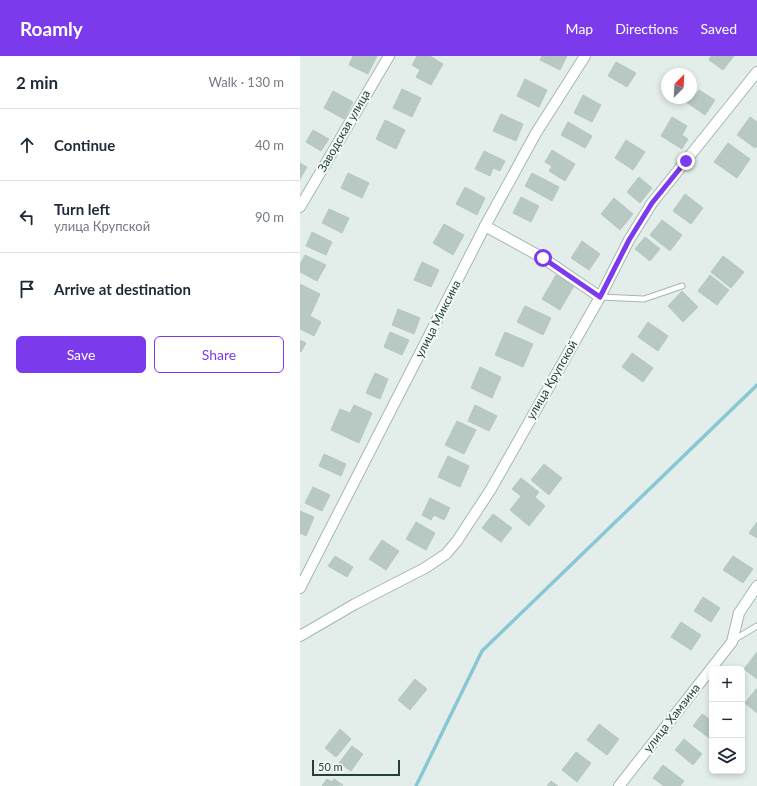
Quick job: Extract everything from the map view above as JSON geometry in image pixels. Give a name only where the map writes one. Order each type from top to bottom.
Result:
[{"type":"street","name":"Заводская улица","points":[[300,207],[389,56]]},
{"type":"street","name":"улица Миксина","points":[[300,588],[485,226],[536,133],[585,56]]},
{"type":"street","name":"улица Крупской","points":[[300,636],[361,600],[425,568],[446,554],[458,541],[491,489],[600,297],[629,240],[652,203],[757,72]]},
{"type":"street","points":[[485,226],[543,258],[600,297]]},
{"type":"street","name":"улица Хамзина","points":[[619,786],[732,642],[739,613],[757,586]]},
{"type":"lane","points":[[600,297],[644,299],[682,286]]},
{"type":"lane","points":[[732,642],[757,626]]},
{"type":"building","points":[[353,56],[377,56],[368,74],[349,65]]},
{"type":"building","points":[[417,56],[430,56],[443,64],[431,85],[416,77],[420,70],[412,65]]},
{"type":"building","points":[[542,56],[567,56],[560,70],[540,60]]},
{"type":"building","points":[[711,56],[734,56],[723,70],[709,60]]},
{"type":"building","points":[[616,62],[636,73],[627,87],[608,76]]},
{"type":"building","points":[[525,79],[547,90],[539,107],[517,96]]},
{"type":"building","points":[[402,89],[421,98],[412,117],[393,108]]},
{"type":"building","points":[[699,90],[715,100],[705,115],[689,104],[697,104],[697,93]]},
{"type":"building","points":[[333,91],[353,102],[344,119],[324,108]]},
{"type":"building","points":[[583,95],[601,105],[592,122],[574,113]]},
{"type":"building","points":[[501,114],[523,124],[516,141],[493,131]]},
{"type":"building","points":[[672,117],[687,126],[682,135],[688,139],[682,149],[661,136]]},
{"type":"building","points":[[750,117],[757,122],[757,146],[755,148],[737,135]]},
{"type":"building","points":[[385,120],[405,130],[396,149],[376,139]]},
{"type":"building","points":[[568,122],[592,136],[585,148],[561,135]]},
{"type":"building","points":[[313,130],[329,139],[321,151],[306,142]]},
{"type":"building","points":[[626,140],[645,152],[633,170],[615,158]]},
{"type":"building","points":[[728,143],[750,159],[737,178],[714,162]]},
{"type":"building","points":[[552,150],[575,164],[565,181],[549,171],[552,166],[545,162]]},
{"type":"building","points":[[484,151],[505,161],[500,171],[493,168],[490,176],[475,169]]},
{"type":"building","points":[[300,163],[307,167],[300,179]]},
{"type":"building","points":[[348,173],[369,183],[362,198],[341,188]]},
{"type":"building","points":[[532,173],[559,187],[552,201],[525,186]]},
{"type":"building","points":[[639,177],[652,188],[640,203],[627,192]]},
{"type":"building","points":[[465,187],[485,198],[477,215],[456,204]]},
{"type":"building","points":[[685,194],[703,208],[691,224],[673,211]]},
{"type":"building","points":[[521,197],[539,206],[531,222],[513,213]]},
{"type":"building","points":[[614,198],[633,214],[620,230],[601,214]]},
{"type":"building","points":[[329,209],[349,218],[342,233],[322,223]]},
{"type":"building","points":[[662,220],[682,235],[670,251],[650,235]]},
{"type":"building","points":[[444,224],[464,235],[453,255],[433,243]]},
{"type":"building","points":[[312,232],[332,242],[326,255],[306,246]]},
{"type":"building","points":[[645,237],[660,249],[650,261],[635,249]]},
{"type":"building","points":[[582,241],[600,254],[589,270],[571,258]]},
{"type":"building","points":[[305,255],[326,265],[317,281],[300,272],[300,264]]},
{"type":"building","points":[[723,256],[744,272],[731,288],[711,272]]},
{"type":"building","points":[[422,262],[439,270],[431,287],[414,280]]},
{"type":"building","points":[[556,275],[574,286],[560,310],[542,299]]},
{"type":"building","points":[[710,275],[729,290],[717,305],[698,291]]},
{"type":"building","points":[[300,284],[320,294],[310,316],[321,322],[314,336],[300,329]]},
{"type":"building","points":[[682,291],[698,307],[683,322],[668,306]]},
{"type":"building","points":[[525,306],[551,318],[543,335],[517,322]]},
{"type":"building","points":[[398,309],[420,318],[414,334],[392,325]]},
{"type":"building","points":[[648,322],[668,336],[658,351],[638,337]]},
{"type":"building","points":[[390,332],[409,340],[402,355],[384,347]]},
{"type":"building","points":[[505,332],[533,344],[523,367],[495,355]]},
{"type":"building","points":[[300,340],[306,343],[301,352],[300,351]]},
{"type":"building","points":[[632,353],[653,368],[643,382],[622,367]]},
{"type":"building","points":[[480,367],[501,377],[492,398],[471,388]]},
{"type":"building","points":[[375,373],[388,379],[380,399],[366,393]]},
{"type":"building","points":[[354,405],[372,413],[359,443],[331,430],[340,409],[350,413]]},
{"type":"building","points":[[475,405],[497,416],[489,431],[468,421]]},
{"type":"building","points":[[457,421],[476,430],[464,454],[445,445]]},
{"type":"building","points":[[324,454],[346,464],[341,476],[319,466]]},
{"type":"building","points":[[448,456],[469,466],[460,487],[438,477]]},
{"type":"building","points":[[544,464],[562,478],[549,495],[531,480]]},
{"type":"building","points":[[521,478],[539,492],[535,497],[545,506],[529,526],[510,510],[521,496],[512,489]]},
{"type":"building","points":[[313,487],[330,495],[322,511],[305,503]]},
{"type":"building","points":[[430,498],[450,508],[444,520],[434,515],[431,520],[422,515]]},
{"type":"building","points":[[300,511],[314,517],[306,536],[300,533]]},
{"type":"building","points":[[493,514],[512,528],[501,542],[482,528]]},
{"type":"building","points":[[416,522],[435,533],[426,550],[406,539]]},
{"type":"building","points":[[757,522],[757,538],[749,533]]},
{"type":"building","points":[[382,540],[399,551],[386,570],[369,559]]},
{"type":"building","points":[[335,556],[353,567],[347,577],[328,566]]},
{"type":"building","points":[[733,556],[753,569],[743,583],[723,570]]},
{"type":"building","points":[[703,597],[720,608],[711,622],[694,611]]},
{"type":"building","points":[[681,622],[701,635],[691,650],[671,637]]},
{"type":"building","points":[[757,652],[757,679],[745,670]]},
{"type":"building","points":[[415,679],[427,689],[410,710],[398,700]]},
{"type":"building","points":[[756,689],[757,689],[757,713],[745,703]]},
{"type":"building","points":[[702,714],[709,719],[709,738],[693,726]]},
{"type":"building","points":[[599,724],[619,739],[607,755],[587,740]]},
{"type":"building","points":[[340,729],[351,739],[336,757],[325,748]]},
{"type":"building","points":[[684,739],[702,754],[693,765],[675,750]]},
{"type":"building","points":[[352,746],[363,754],[351,771],[339,763]]},
{"type":"building","points":[[576,752],[591,763],[577,782],[562,770]]},
{"type":"building","points":[[663,765],[684,781],[680,786],[664,786],[653,778]]},
{"type":"building","points":[[327,779],[332,782],[334,779],[343,785],[322,786]]},
{"type":"building","points":[[551,781],[558,786],[547,786]]},
{"type":"waterway","points":[[416,786],[482,651],[757,385]]},
{"type":"route","points":[[543,258],[600,297],[629,240],[652,203],[686,161]]}]
